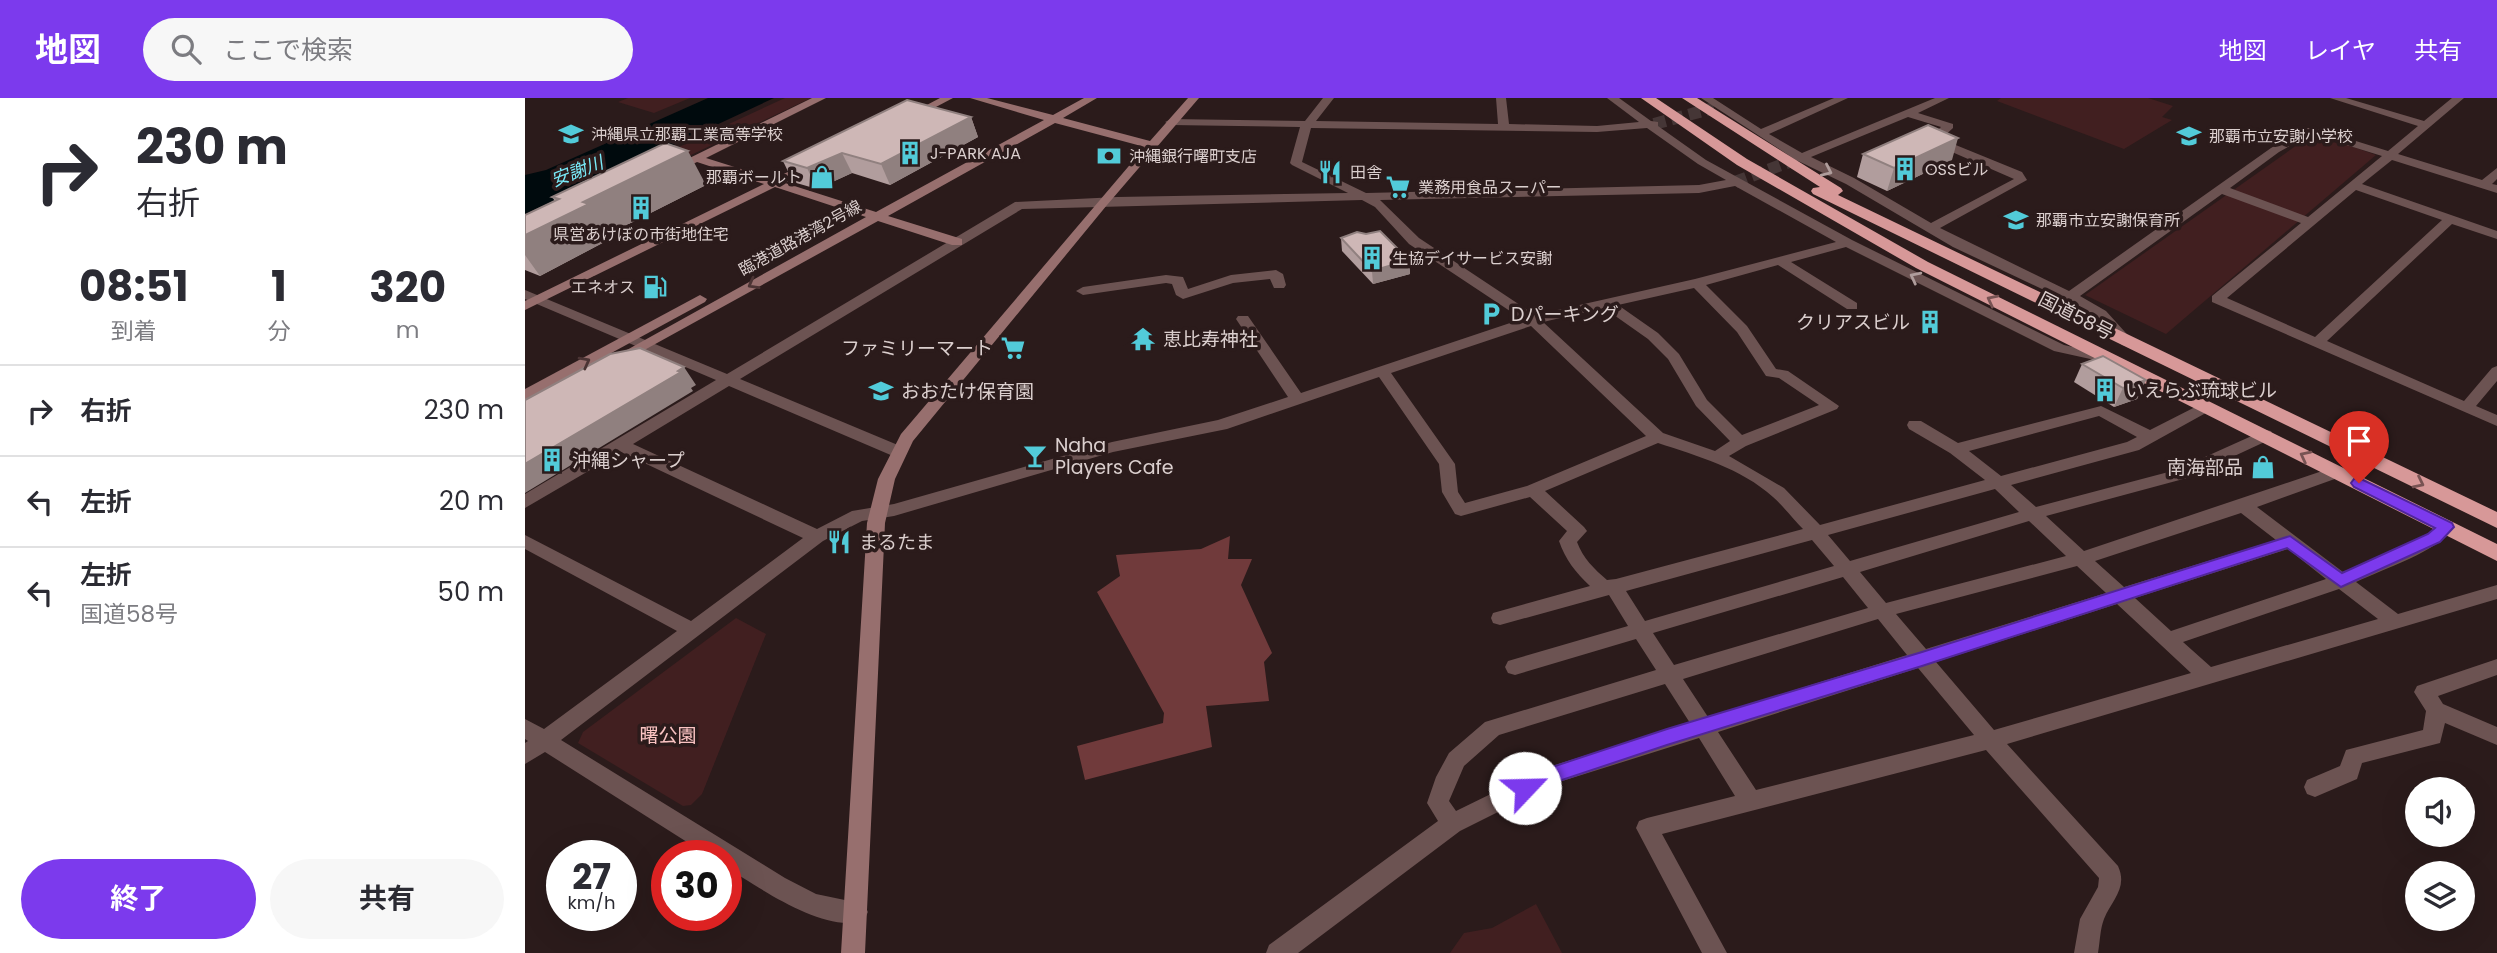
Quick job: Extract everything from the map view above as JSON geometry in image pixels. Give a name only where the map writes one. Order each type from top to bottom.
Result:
[{"type":"highway","points":[[1627,98],[1732,170],[1863,240],[1922,265]]},
{"type":"highway","name":"国道58号","points":[[1647,98],[1742,162],[1922,265],[2497,553]]},
{"type":"highway","name":"国道58号","points":[[1667,98],[1744,149],[1819,192],[1930,237],[2127,342],[2497,521]]},
{"type":"highway","points":[[1688,98],[1778,156],[1930,237]]},
{"type":"street","points":[[659,175],[821,98]]},
{"type":"street","points":[[896,124],[948,98]]},
{"type":"street","points":[[975,98],[1152,145]]},
{"type":"street","name":"臨港道路港湾2号線","points":[[525,410],[636,341],[860,212],[1072,98]]},
{"type":"street","name":"臨港道路港湾2号線","points":[[525,394],[636,341],[876,217],[1092,98]]},
{"type":"street","points":[[853,953],[877,513],[899,452],[1103,202],[1194,98]]},
{"type":"street","points":[[1329,98],[1309,123],[1296,163],[1379,204],[1414,241],[1533,320],[1657,437],[1717,457],[1758,478],[1778,492],[1814,530],[1990,740],[2110,874],[2111,884],[2094,914],[2086,953]]},
{"type":"street","points":[[1501,98],[1504,128]]},
{"type":"street","points":[[1612,98],[1735,182],[1847,243],[2059,348],[2113,360]]},
{"type":"street","points":[[1760,134],[1841,98]]},
{"type":"street","points":[[2336,98],[2425,125]]},
{"type":"street","points":[[2459,98],[2217,299],[2497,421]]},
{"type":"street","points":[[1800,158],[1910,114],[1935,99]]},
{"type":"street","points":[[1713,104],[1800,158],[1850,181],[1930,237],[1958,244],[2101,314],[2127,342]]},
{"type":"street","points":[[1910,114],[1949,126],[1933,141],[2018,175],[2021,180],[1930,237]]},
{"type":"street","points":[[1171,122],[1597,129],[1651,125]]},
{"type":"street","points":[[2070,297],[2275,150],[2310,130],[2497,189]]},
{"type":"street","points":[[695,158],[957,242]]},
{"type":"street","points":[[529,300],[825,158]]},
{"type":"street","points":[[2484,184],[2497,172]]},
{"type":"street","points":[[525,502],[1019,205],[1121,199],[1175,201],[1699,189],[1735,182]]},
{"type":"street","points":[[2353,185],[2497,235]]},
{"type":"street","points":[[2221,189],[2309,222]]},
{"type":"street","points":[[2318,342],[2450,219]]},
{"type":"street","points":[[525,755],[817,537],[857,515],[877,513],[1112,447],[1221,425],[1533,320],[1697,283],[1847,243]]},
{"type":"street","points":[[1780,261],[1853,306]]},
{"type":"street","points":[[1083,292],[1167,279],[1178,280],[1183,295],[1231,279],[1276,274],[1279,285]]},
{"type":"street","points":[[1697,283],[1742,329],[1771,373],[1783,374],[1831,406],[1739,442],[1717,457]]},
{"type":"street","points":[[529,300],[636,341],[899,452]]},
{"type":"street","points":[[1606,303],[1653,336],[1674,357],[1701,403],[1739,442]]},
{"type":"street","points":[[1243,319],[1297,399]]},
{"type":"street","points":[[1382,370],[1447,464],[1450,492],[1461,510],[1533,490],[1657,437]]},
{"type":"street","points":[[2467,407],[2497,371]]},
{"type":"street","points":[[1500,618],[1814,530],[2133,446],[2207,406]]},
{"type":"street","points":[[1956,449],[2101,411],[2150,437]]},
{"type":"street","points":[[1915,425],[1956,449],[1998,482],[2206,675]]},
{"type":"street","points":[[1515,667],[2032,514],[2181,474],[2265,435]]},
{"type":"street","points":[[621,445],[817,537]]},
{"type":"street","points":[[1452,824],[1438,803],[1446,772],[1463,750],[1492,728],[1881,611],[2080,559],[2337,472]]},
{"type":"street","points":[[1533,490],[1579,531],[1568,541],[1572,553],[1585,572],[1608,587],[1642,629],[1751,801]]},
{"type":"street","points":[[2243,506],[2394,621]]},
{"type":"street","points":[[2168,639],[2341,581],[2434,538],[2446,527]]},
{"type":"street","points":[[525,541],[692,630]]},
{"type":"street","points":[[1278,953],[1452,824],[1550,776],[2290,542]]},
{"type":"street","points":[[1715,953],[1647,828],[1990,740],[2497,592]]},
{"type":"street","points":[[2497,667],[2424,692],[2436,710],[2497,736]]},
{"type":"street","points":[[2315,787],[2349,772],[2353,756],[2433,737],[2436,710]]},
{"type":"street","points":[[525,728],[777,886],[813,905],[856,912]]},
{"type":"green space","points":[[628,98],[690,98],[654,113],[618,102]]},
{"type":"green space","points":[[785,98],[811,98],[525,234],[525,218]]},
{"type":"green space","points":[[2001,98],[2148,98],[2173,106],[2162,117],[2172,120],[2124,149],[1997,101]]},
{"type":"green space","points":[[2314,133],[2376,155],[2166,334],[2085,295]]},
{"type":"green space","name":"曙公園","points":[[736,618],[766,634],[702,794],[691,805],[683,806],[578,743],[583,732]]},
{"type":"green space","points":[[1536,904],[1562,953],[1450,953],[1464,933],[1492,928]]},
{"type":"shaded area","points":[[1230,536],[1228,559],[1252,559],[1241,585],[1272,653],[1264,662],[1269,701],[1206,706],[1212,747],[1085,780],[1077,746],[1163,723],[1164,713],[1097,592],[1120,576],[1116,555],[1201,549]]},
{"type":"water","name":"安謝川","points":[[708,98],[774,98],[525,214],[525,175],[546,170]]},
{"type":"building","points":[[907,100],[971,117],[881,164],[842,153],[807,168],[783,161]]},
{"type":"building","points":[[1928,125],[1958,138],[1894,168],[1863,154]]},
{"type":"building","points":[[665,143],[688,151],[583,202],[589,204],[525,235],[525,215],[559,199],[552,197]]},
{"type":"building","points":[[1380,231],[1409,260],[1372,271],[1341,238],[1357,232],[1366,234]]},
{"type":"building","points":[[640,348],[684,367],[678,371],[681,372],[525,464],[525,400],[610,354]]},
{"type":"building","points":[[2103,356],[2146,380],[2123,388],[2082,364]]},
{"type":"tunnel","points":[[1654,124],[1714,108]]},
{"type":"tunnel","points":[[1735,182],[1800,158]]},
{"type":"place","name":"沖縄県立那覇工業高等学校","points":[[571,134]]},
{"type":"place","name":"那覇市立安謝小学校","points":[[2189,136]]},
{"type":"place","name":"J-PARK AJA","points":[[910,153]]},
{"type":"place","name":"沖縄銀行曙町支店","points":[[1109,156]]},
{"type":"place","name":"OSSビル","points":[[1905,169]]},
{"type":"place","name":"田舎","points":[[1330,172]]},
{"type":"place","name":"那覇ボールト","points":[[822,177]]},
{"type":"place","name":"業務用食品スーパー","points":[[1398,187]]},
{"type":"place","name":"県営あけぼの市街地住宅","points":[[641,208]]},
{"type":"place","name":"那覇市立安謝保育所","points":[[2016,220]]},
{"type":"place","name":"生協デイサービス安謝","points":[[1372,258]]},
{"type":"place","name":"エネオス","points":[[655,287]]},
{"type":"place","name":"Dパーキング","points":[[1491,314]]},
{"type":"place","name":"クリアスビル","points":[[1930,322]]},
{"type":"place","name":"恵比寿神社","points":[[1143,339]]},
{"type":"place","name":"ファミリーマート","points":[[1013,348]]},
{"type":"place","name":"いえらぶ琉球ビル","points":[[2105,390]]},
{"type":"place","name":"おおたけ保育園","points":[[881,391]]},
{"type":"place","name":"Naha Players Cafe","points":[[1035,456]]},
{"type":"place","name":"沖縄シャープ","points":[[552,460]]},
{"type":"place","name":"南海部品","points":[[2263,467]]},
{"type":"place","name":"まるたま","points":[[839,542]]},
{"type":"route","points":[[1525,788],[1550,776],[1667,737],[2290,542],[2341,581],[2434,538],[2446,527],[2359,483]]}]
